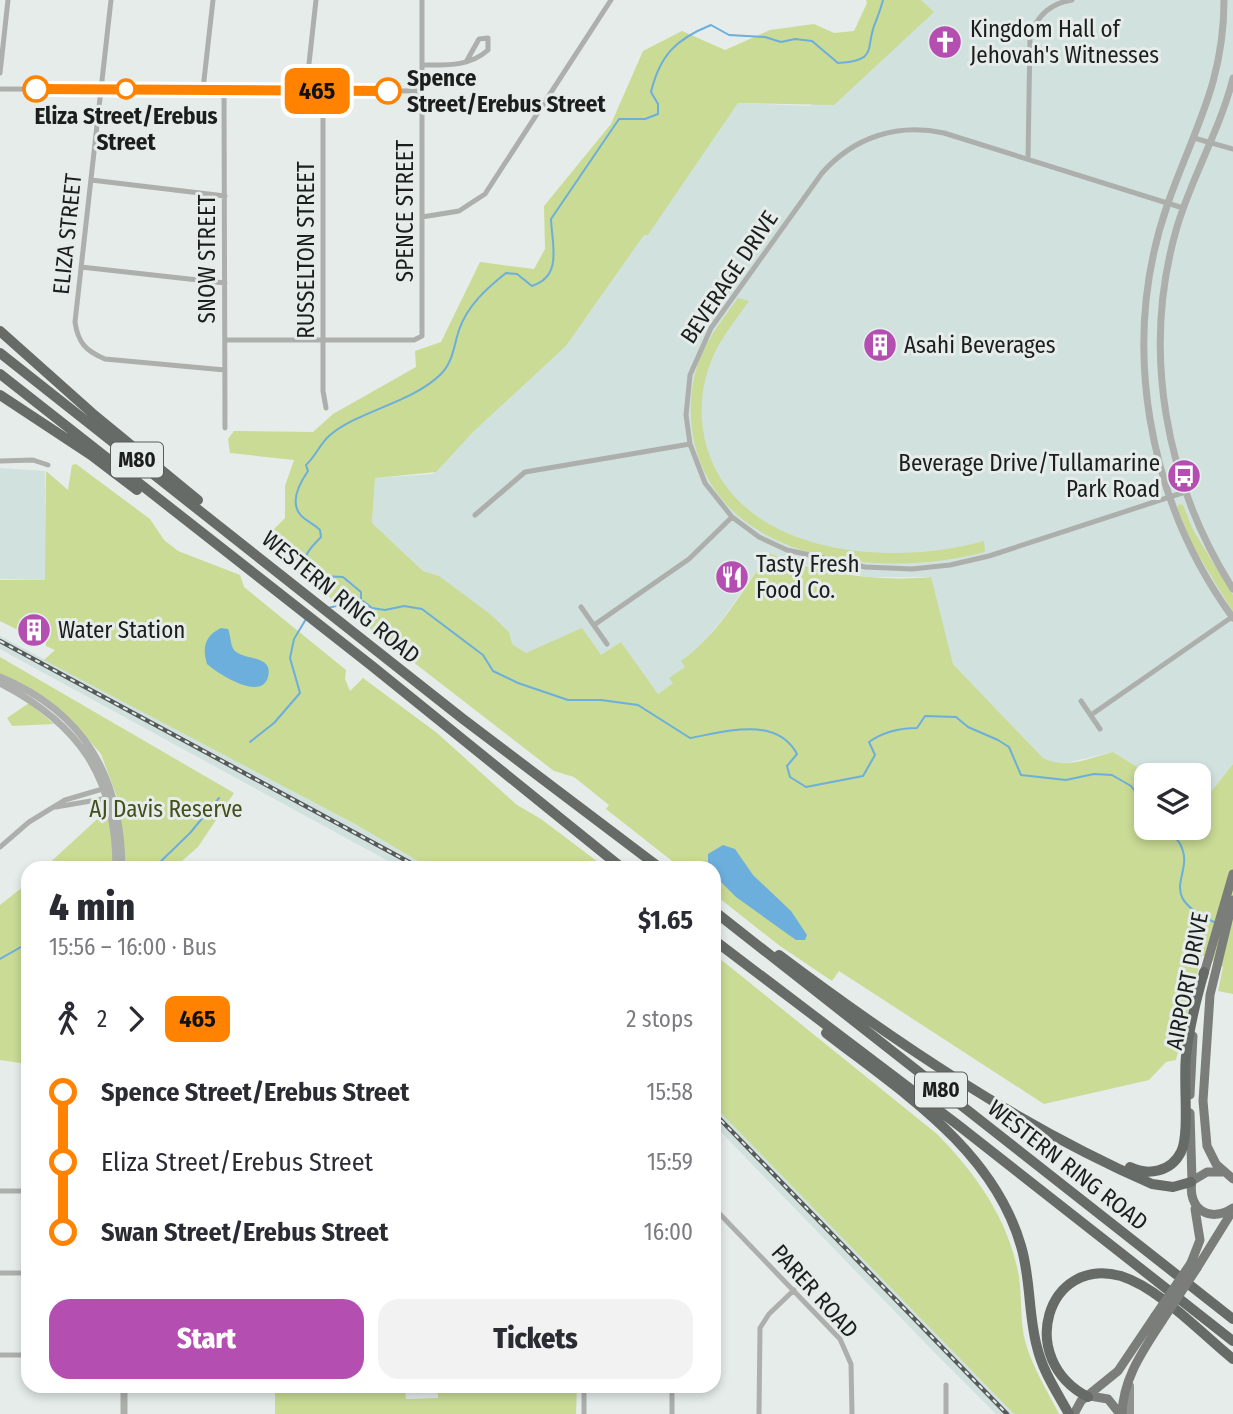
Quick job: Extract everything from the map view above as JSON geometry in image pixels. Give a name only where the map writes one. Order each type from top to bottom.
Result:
[{"type":"highway","points":[[0,331],[274,568]]},
{"type":"highway","name":"WESTERN RING ROAD","points":[[0,353],[463,719],[652,861]]},
{"type":"highway","name":"WESTERN RING ROAD","points":[[0,374],[372,666],[613,861]]},
{"type":"highway","points":[[0,395],[91,455],[257,576]]},
{"type":"highway","points":[[721,914],[841,1002],[1003,1108],[1152,1184],[1172,1187],[1192,1181]]},
{"type":"highway","name":"WESTERN RING ROAD","points":[[721,915],[1233,1319]]},
{"type":"highway","name":"WESTERN RING ROAD","points":[[721,945],[958,1125],[1233,1341]]},
{"type":"highway","points":[[1065,1139],[1142,1171],[1157,1171],[1174,1161],[1184,1142],[1186,1056],[1204,972]]},
{"type":"highway","points":[[767,981],[806,1018],[951,1133],[986,1176],[1005,1208],[1020,1243],[1030,1284],[1037,1349],[1049,1380],[1069,1414]]},
{"type":"highway","points":[[1088,1396],[1070,1386],[1059,1373],[1048,1350],[1046,1332],[1051,1309],[1059,1296],[1073,1283],[1092,1276],[1108,1274],[1137,1282],[1233,1359]]},
{"type":"main road","name":"AIRPORT DRIVE","points":[[1224,1172],[1212,1159],[1203,1127],[1204,1049],[1211,962],[1233,874]]},
{"type":"main road","name":"AIRPORT DRIVE","points":[[1194,1206],[1191,1065],[1204,972],[1211,962]]},
{"type":"main road","points":[[1192,1181],[1212,1170],[1224,1172],[1233,1179]]},
{"type":"main road","points":[[1194,1206],[1213,1215],[1233,1209]]},
{"type":"main road","points":[[1194,1206],[1200,1223],[1200,1240],[1194,1266]]},
{"type":"main road","points":[[1074,1414],[1080,1402],[1118,1371],[1159,1319],[1233,1209]]},
{"type":"main road","points":[[1121,1414],[1123,1393],[1159,1319]]},
{"type":"main road","points":[[1130,1414],[1129,1394],[1135,1366]]},
{"type":"main road","points":[[1088,1396],[1108,1399],[1121,1414]]},
{"type":"street","points":[[0,73],[8,0]]},
{"type":"street","name":"ELIZA STREET","points":[[111,0],[75,322],[81,345],[105,359],[225,370]]},
{"type":"street","points":[[203,89],[213,0]]},
{"type":"street","points":[[306,91],[316,0]]},
{"type":"street","name":"SPENCE STREET","points":[[323,339],[420,338],[423,334],[422,0]]},
{"type":"street","points":[[1028,159],[1030,36],[1044,13],[1060,3],[1072,0]]},
{"type":"street","points":[[1091,715],[1232,617],[1194,555],[1169,497],[1152,431],[1144,360],[1150,271],[1168,203],[1218,74],[1224,0]]},
{"type":"street","points":[[422,217],[459,211],[485,194],[609,1]]},
{"type":"street","points":[[422,65],[466,62],[486,52],[490,47],[488,38],[479,39],[466,62]]},
{"type":"street","points":[[1233,78],[1183,208],[1165,281],[1160,357],[1168,432],[1185,492],[1201,533],[1233,589]]},
{"type":"street","points":[[0,89],[422,92]]},
{"type":"street","name":"SNOW STREET","points":[[224,90],[225,428]]},
{"type":"street","name":"RUSSELTON STREET","points":[[323,91],[323,339],[326,408]]},
{"type":"street","name":"BEVERAGE DRIVE","points":[[1183,208],[944,133],[912,129],[875,135],[841,154],[822,173],[702,344],[688,389],[686,415],[690,444],[705,483],[732,517],[759,537],[787,550],[865,567],[912,569],[969,561],[1185,492]]},
{"type":"street","points":[[1194,138],[1233,149]]},
{"type":"street","points":[[91,180],[225,196]]},
{"type":"street","points":[[81,267],[225,283]]},
{"type":"street","points":[[225,340],[323,339]]},
{"type":"street","points":[[475,515],[525,471],[690,444]]},
{"type":"street","points":[[0,461],[33,460],[48,466]]},
{"type":"street","points":[[594,625],[689,559],[732,517]]},
{"type":"street","points":[[1225,577],[1233,572]]},
{"type":"street","points":[[581,607],[607,644]]},
{"type":"street","points":[[0,677],[53,709],[71,725],[93,752],[121,828],[122,861]]},
{"type":"street","points":[[0,683],[34,703],[63,725],[88,754],[109,792],[116,861]]},
{"type":"street","points":[[1082,701],[1100,729]]},
{"type":"street","points":[[53,808],[109,792]]},
{"type":"street","points":[[0,847],[29,822],[65,800],[109,792]]},
{"type":"street","points":[[0,1191],[21,1191]]},
{"type":"street","name":"PARER ROAD","points":[[721,1215],[840,1339],[847,1351],[852,1372],[852,1414]]},
{"type":"street","points":[[0,1273],[21,1273]]},
{"type":"street","points":[[759,1414],[760,1328],[769,1314],[794,1290]]},
{"type":"street","points":[[0,1355],[21,1355]]},
{"type":"street","points":[[946,1385],[946,1414]]},
{"type":"street","points":[[124,1393],[124,1414]]},
{"type":"street","points":[[584,1393],[584,1414]]},
{"type":"street","points":[[672,1393],[672,1414]]},
{"type":"shaded area","points":[[921,0],[1233,0],[1233,764],[1211,792],[1211,763],[1134,765],[1113,752],[1055,764],[1043,758],[953,664],[930,577],[868,577],[790,562],[769,553],[724,617],[697,650],[682,661],[685,667],[673,683],[658,694],[621,642],[601,656],[535,651],[526,653],[512,644],[439,576],[423,571],[372,523],[375,478],[433,474],[473,432],[566,346],[644,235],[648,235],[738,103],[810,106],[933,11]]},
{"type":"shaded area","points":[[0,468],[45,471],[46,580],[0,579]]},
{"type":"shaded area","points":[[0,636],[355,824],[418,861],[388,861],[0,649]]},
{"type":"shaded area","points":[[721,1113],[1014,1414],[996,1414],[721,1132]]},
{"type":"green space","points":[[866,0],[921,0],[934,12],[834,105],[738,103],[648,235],[644,235],[566,346],[473,432],[436,472],[375,478],[372,523],[423,571],[439,576],[490,614],[509,632],[512,644],[526,653],[582,628],[601,655],[621,642],[658,694],[673,683],[669,678],[685,667],[681,661],[718,625],[769,553],[807,566],[848,575],[931,577],[953,664],[1043,758],[1069,763],[1113,752],[1134,765],[1134,840],[1211,840],[1211,792],[1233,764],[1233,994],[1218,991],[1223,967],[1202,955],[1176,1060],[1166,1062],[1149,1080],[1044,1104],[839,971],[832,981],[780,946],[721,900],[721,861],[672,861],[606,809],[609,805],[574,777],[554,771],[284,562],[273,530],[285,518],[285,486],[294,460],[230,453],[228,439],[234,431],[313,432],[333,414],[416,367],[415,351],[441,342],[480,262],[534,269],[545,249],[544,206],[611,124],[643,51],[682,31],[725,50],[770,30],[814,24],[834,33],[854,31]]},
{"type":"green space","points":[[738,298],[749,301],[713,356],[704,385],[702,417],[707,448],[725,484],[751,512],[785,532],[824,545],[865,552],[907,553],[947,549],[984,541],[985,552],[945,560],[901,563],[856,561],[812,553],[772,538],[737,514],[710,482],[694,441],[691,407],[695,373],[703,352]]},
{"type":"green space","points":[[76,464],[150,519],[164,540],[178,551],[240,575],[244,587],[346,670],[345,679],[350,691],[363,678],[437,733],[517,805],[541,819],[597,861],[418,861],[355,824],[44,660],[55,650],[46,646],[45,619],[24,619],[22,632],[0,621],[0,580],[45,580],[46,471],[68,490],[72,465]]},
{"type":"green space","points":[[1179,504],[1183,505],[1193,530],[1233,595],[1233,612],[1194,548],[1177,508]]},
{"type":"green space","name":"AJ Davis Reserve","points":[[0,657],[234,793],[198,847],[182,861],[52,861],[118,800],[101,754],[68,717],[0,675]]},
{"type":"green space","points":[[29,703],[54,724],[12,726],[7,718]]},
{"type":"green space","points":[[21,888],[21,1063],[0,1060],[0,905]]},
{"type":"green space","points":[[721,960],[937,1134],[978,1182],[1008,1236],[1019,1277],[1025,1341],[1036,1370],[1059,1414],[1014,1414],[721,1113]]},
{"type":"green space","points":[[275,1393],[405,1393],[406,1399],[438,1398],[438,1393],[577,1393],[576,1414],[275,1414]]},
{"type":"water","points":[[221,628],[228,629],[234,650],[266,665],[269,670],[264,684],[257,687],[239,683],[207,664],[206,643],[211,635]]},
{"type":"water","points":[[723,845],[735,849],[753,875],[791,911],[807,935],[805,940],[796,940],[736,897],[721,882],[721,861],[708,861],[708,854]]},
{"type":"waterway","points":[[328,608],[361,600],[361,592],[343,577],[319,576],[307,565],[308,551],[321,537],[320,530],[305,519],[297,508],[296,495],[308,471],[306,465],[326,439],[341,427],[400,400],[441,374],[451,359],[459,330],[472,305],[506,273],[517,274],[532,286],[548,275],[554,258],[551,219],[619,119],[645,119],[658,114],[658,104],[651,92],[659,68],[671,50],[688,36],[711,25],[729,35],[765,37],[781,42],[795,39],[812,41],[838,63],[851,62],[865,56],[868,51],[883,0]]},
{"type":"waterway","points":[[363,601],[372,608],[385,610],[404,606],[422,609],[483,655],[493,671],[518,683],[568,700],[601,700],[638,705],[690,738],[749,729],[776,734],[788,742],[797,754],[787,766],[790,777],[806,787],[863,776],[875,755],[869,742],[898,730],[917,728],[925,716],[956,717],[968,727],[998,740],[1009,747],[1021,775],[1066,780],[1094,774],[1112,775],[1134,790]]},
{"type":"waterway","points":[[250,742],[274,723],[300,693],[290,658],[294,639],[306,619]]},
{"type":"waterway","points":[[161,861],[190,833],[219,798]]},
{"type":"waterway","points":[[1177,840],[1184,854],[1180,884],[1185,902],[1196,912],[1216,923]]},
{"type":"waterway","points":[[0,959],[21,947]]},
{"type":"railway","points":[[0,641],[407,861]]},
{"type":"railway","points":[[721,1120],[1007,1414]]},
{"type":"bus line","name":"465","points":[[36,89],[388,91]]},
{"type":"place","name":"Kingdom Hall of Jehovah's Witnesses","points":[[945,42]]},
{"type":"place","name":"Eliza Street/Erebus Street","points":[[126,89]]},
{"type":"place","name":"Spence Street/Erebus Street","points":[[388,91]]},
{"type":"place","name":"Asahi Beverages","points":[[880,345]]},
{"type":"place","name":"Beverage Drive/Tullamarine Park Road","points":[[1184,476]]},
{"type":"place","name":"Tasty Fresh Food Co.","points":[[732,577]]},
{"type":"place","name":"Water Station","points":[[34,630]]}]
